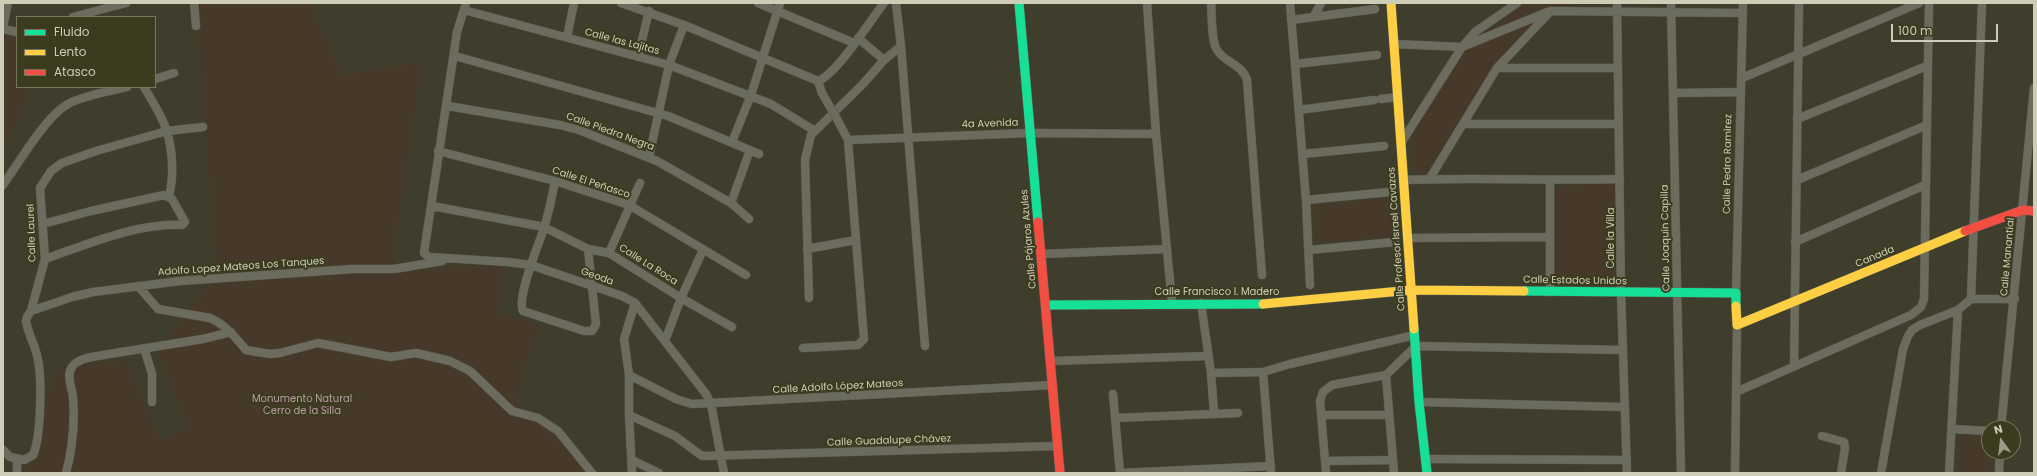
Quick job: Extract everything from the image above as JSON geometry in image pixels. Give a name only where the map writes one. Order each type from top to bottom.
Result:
[{"type":"street","points":[[8,3],[3,28],[16,32]]},
{"type":"street","points":[[77,16],[126,3]]},
{"type":"street","points":[[194,3],[196,26]]},
{"type":"street","points":[[567,37],[574,3]]},
{"type":"street","points":[[622,3],[649,11],[818,80],[824,79],[835,70],[884,3]]},
{"type":"street","points":[[758,3],[779,7],[856,40],[884,60]]},
{"type":"street","points":[[896,3],[902,46],[925,346]]},
{"type":"street","name":"Calle Pájaros Azules","points":[[1019,3],[1052,361],[1060,473]]},
{"type":"street","points":[[1146,3],[1156,134],[1172,303]]},
{"type":"street","points":[[1211,3],[1215,47],[1221,54],[1242,69],[1247,80],[1262,275]]},
{"type":"street","points":[[1290,3],[1303,154],[1310,284]]},
{"type":"street","points":[[1314,16],[1321,3]]},
{"type":"street","name":"Calle Profesor Israel Cavazos","points":[[1391,3],[1409,238],[1419,402],[1427,473]]},
{"type":"street","points":[[1401,143],[1462,47],[1475,32],[1517,3]]},
{"type":"street","name":"Calle la Villa","points":[[1617,3],[1622,350],[1627,473]]},
{"type":"street","name":"Calle Pedro Ramírez","points":[[1737,325],[1736,293],[1743,3]]},
{"type":"street","points":[[1794,366],[1797,119],[1800,54],[1799,3]]},
{"type":"street","points":[[1742,78],[1919,3]]},
{"type":"street","points":[[1736,392],[1911,315],[1921,307],[1924,298],[1929,3]]},
{"type":"street","points":[[1971,299],[1975,227],[1982,3]]},
{"type":"street","points":[[432,206],[438,151],[448,106],[458,32],[465,6]]},
{"type":"street","name":"Calle las Lajitas","points":[[465,6],[567,37],[669,65],[751,95],[771,104],[815,131]]},
{"type":"street","points":[[732,142],[751,95],[762,56],[779,7]]},
{"type":"street","points":[[1394,44],[1462,47],[1550,11],[1617,12],[1671,7],[1742,13]]},
{"type":"street","name":"Calle Joaquín Capilla","points":[[1671,7],[1681,473]]},
{"type":"street","points":[[1291,20],[1314,16],[1375,10]]},
{"type":"street","points":[[638,57],[649,11]]},
{"type":"street","points":[[1430,178],[1496,68],[1550,11]]},
{"type":"street","points":[[649,157],[657,113],[669,65],[684,25]]},
{"type":"street","points":[[809,298],[805,160],[809,140],[815,131],[862,85],[884,60],[902,46]]},
{"type":"street","points":[[1295,64],[1377,55]]},
{"type":"street","points":[[455,56],[657,113],[759,154]]},
{"type":"street","points":[[1797,119],[1927,66]]},
{"type":"street","points":[[1496,68],[1618,68]]},
{"type":"street","points":[[156,79],[174,73]]},
{"type":"street","points":[[802,348],[858,345],[863,342],[848,140],[822,93],[818,80]]},
{"type":"street","points":[[3,185],[40,133],[62,108],[79,100],[123,88]]},
{"type":"street","points":[[145,88],[167,131],[173,169],[173,182],[169,196]]},
{"type":"street","name":"Calle Manantial","points":[[2002,420],[2015,299],[2034,88]]},
{"type":"street","points":[[1674,93],[1741,92]]},
{"type":"street","points":[[1299,110],[1397,97]]},
{"type":"street","name":"Calle Piedra Negra","points":[[448,106],[560,125],[579,130],[649,157],[731,203],[749,219]]},
{"type":"street","points":[[1463,124],[1619,124]]},
{"type":"street","points":[[1797,180],[1927,125]]},
{"type":"street","name":"Calle Laurel","points":[[17,460],[24,460],[33,455],[38,426],[38,359],[26,321],[28,313],[31,311],[46,259],[40,188],[51,171],[62,163],[96,151],[167,131],[203,127]]},
{"type":"street","name":"4a Avenida","points":[[848,140],[1030,133],[1156,134]]},
{"type":"street","points":[[1303,154],[1384,146]]},
{"type":"street","points":[[731,203],[750,150]]},
{"type":"street","name":"Calle El Peñasco","points":[[438,151],[555,181],[629,205],[746,275]]},
{"type":"street","points":[[1404,180],[1430,178],[1550,180],[1620,179]]},
{"type":"street","points":[[1550,180],[1550,292]]},
{"type":"street","points":[[555,181],[544,227],[531,265],[521,303],[523,311],[584,332],[592,330],[596,324],[588,249]]},
{"type":"street","points":[[609,253],[640,183]]},
{"type":"street","points":[[1795,242],[1925,185]]},
{"type":"street","points":[[1306,200],[1389,192]]},
{"type":"street","points":[[43,224],[158,196],[169,196],[185,221],[185,224],[182,225],[159,225],[98,241],[46,259]]},
{"type":"street","name":"Calle La Roca","points":[[432,206],[544,227],[588,249],[609,253],[732,327]]},
{"type":"street","name":"Geoda","points":[[432,206],[424,250],[426,256],[531,265],[591,285],[635,303],[702,386],[711,404],[724,473]]},
{"type":"street","points":[[2023,210],[2034,211]]},
{"type":"street","name":"Canada","points":[[1737,325],[1794,303],[1975,227],[2023,210]]},
{"type":"street","points":[[1409,238],[1549,237]]},
{"type":"street","points":[[807,248],[856,240]]},
{"type":"street","points":[[1309,250],[1395,242]]},
{"type":"street","points":[[1041,254],[1167,249]]},
{"type":"street","points":[[665,341],[703,250]]},
{"type":"street","name":"Adolfo Lopez Mateos Los Tanques","points":[[31,311],[72,297],[93,292],[180,280],[353,269],[394,269],[455,259]]},
{"type":"street","points":[[138,286],[158,309],[210,318],[218,321],[231,332],[246,350],[259,353],[280,353],[318,343],[391,357],[416,354],[450,361],[470,371],[512,410],[538,418],[558,431],[592,473]]},
{"type":"street","name":"Calle Estados Unidos","points":[[1412,290],[1736,293]]},
{"type":"street","name":"Calle Francisco I. Madero","points":[[1046,305],[1172,303],[1267,304],[1412,290]]},
{"type":"street","points":[[1881,473],[1903,349],[1908,336],[1920,325],[1958,310],[1971,299],[2015,299]]},
{"type":"street","points":[[632,473],[628,416],[629,375],[624,339],[635,303]]},
{"type":"street","points":[[1201,303],[1207,356],[1211,373],[1214,414]]},
{"type":"street","points":[[1949,473],[1958,310]]},
{"type":"street","points":[[1735,473],[1737,325]]},
{"type":"street","points":[[66,473],[74,432],[70,368],[79,361],[88,358],[144,348],[203,340],[231,332]]},
{"type":"street","points":[[1211,373],[1263,372],[1415,335]]},
{"type":"street","points":[[1326,473],[1321,396],[1327,388],[1332,385],[1386,375],[1416,346],[1622,350]]},
{"type":"street","points":[[144,348],[150,368],[152,402]]},
{"type":"street","points":[[1052,361],[1207,356]]},
{"type":"street","points":[[1113,394],[1120,473],[1271,469],[1263,372]]},
{"type":"street","name":"Calle Adolfo López Mateos","points":[[629,375],[684,402],[692,404],[1053,385]]},
{"type":"street","points":[[1386,375],[1394,473]]},
{"type":"street","points":[[1419,402],[1624,407]]},
{"type":"street","points":[[1115,418],[1238,413]]},
{"type":"street","points":[[1323,415],[1389,415]]},
{"type":"street","name":"Calle Guadalupe Chávez","points":[[628,416],[675,436],[700,455],[721,456],[1058,446]]},
{"type":"street","points":[[1952,429],[1981,431]]},
{"type":"street","points":[[1822,436],[1844,442],[1845,448],[1841,473]]},
{"type":"street","points":[[3,450],[10,457],[17,460],[17,473]]},
{"type":"street","points":[[1426,459],[1626,460]]},
{"type":"street","points":[[632,460],[659,473]]},
{"type":"street","points":[[1325,461],[1393,460]]},
{"type":"street","points":[[1999,473],[2000,460]]},
{"type":"green space","name":"Monumento Natural Cerro de la Silla","points":[[195,3],[309,3],[344,75],[422,62],[391,273],[504,262],[498,313],[541,325],[525,366],[515,408],[554,430],[587,473],[16,473],[35,451],[46,399],[57,368],[126,360],[160,439],[189,429],[158,354],[216,269]]},
{"type":"green space","points":[[1528,3],[1611,3],[1611,5],[1553,6],[1484,33]]},
{"type":"green space","points":[[1537,19],[1496,63],[1427,172],[1414,172],[1410,139],[1466,49]]},
{"type":"green space","points":[[5,31],[16,33],[16,88],[29,88],[19,121],[3,146],[3,37]]},
{"type":"green space","points":[[1615,183],[1614,282],[1558,282],[1556,186]]},
{"type":"green space","points":[[1396,197],[1399,236],[1316,243],[1313,206]]},
{"type":"green space","points":[[1961,435],[1981,437],[1981,460],[1988,460],[1987,473],[1959,473]]},
{"type":"traffic: fast","points":[[1019,3],[1038,222]]},
{"type":"traffic: fast","points":[[1524,291],[1736,293],[1736,306]]},
{"type":"traffic: fast","points":[[1046,305],[1263,304]]},
{"type":"traffic: fast","points":[[1414,329],[1419,402],[1427,473]]},
{"type":"traffic: slow","points":[[1391,3],[1414,329]]},
{"type":"traffic: slow","points":[[1736,306],[1737,325],[1965,231]]},
{"type":"traffic: slow","points":[[1263,304],[1412,290],[1524,291]]},
{"type":"traffic: jam","points":[[1965,231],[2023,210],[2034,211]]},
{"type":"traffic: jam","points":[[1038,222],[1060,473]]}]
